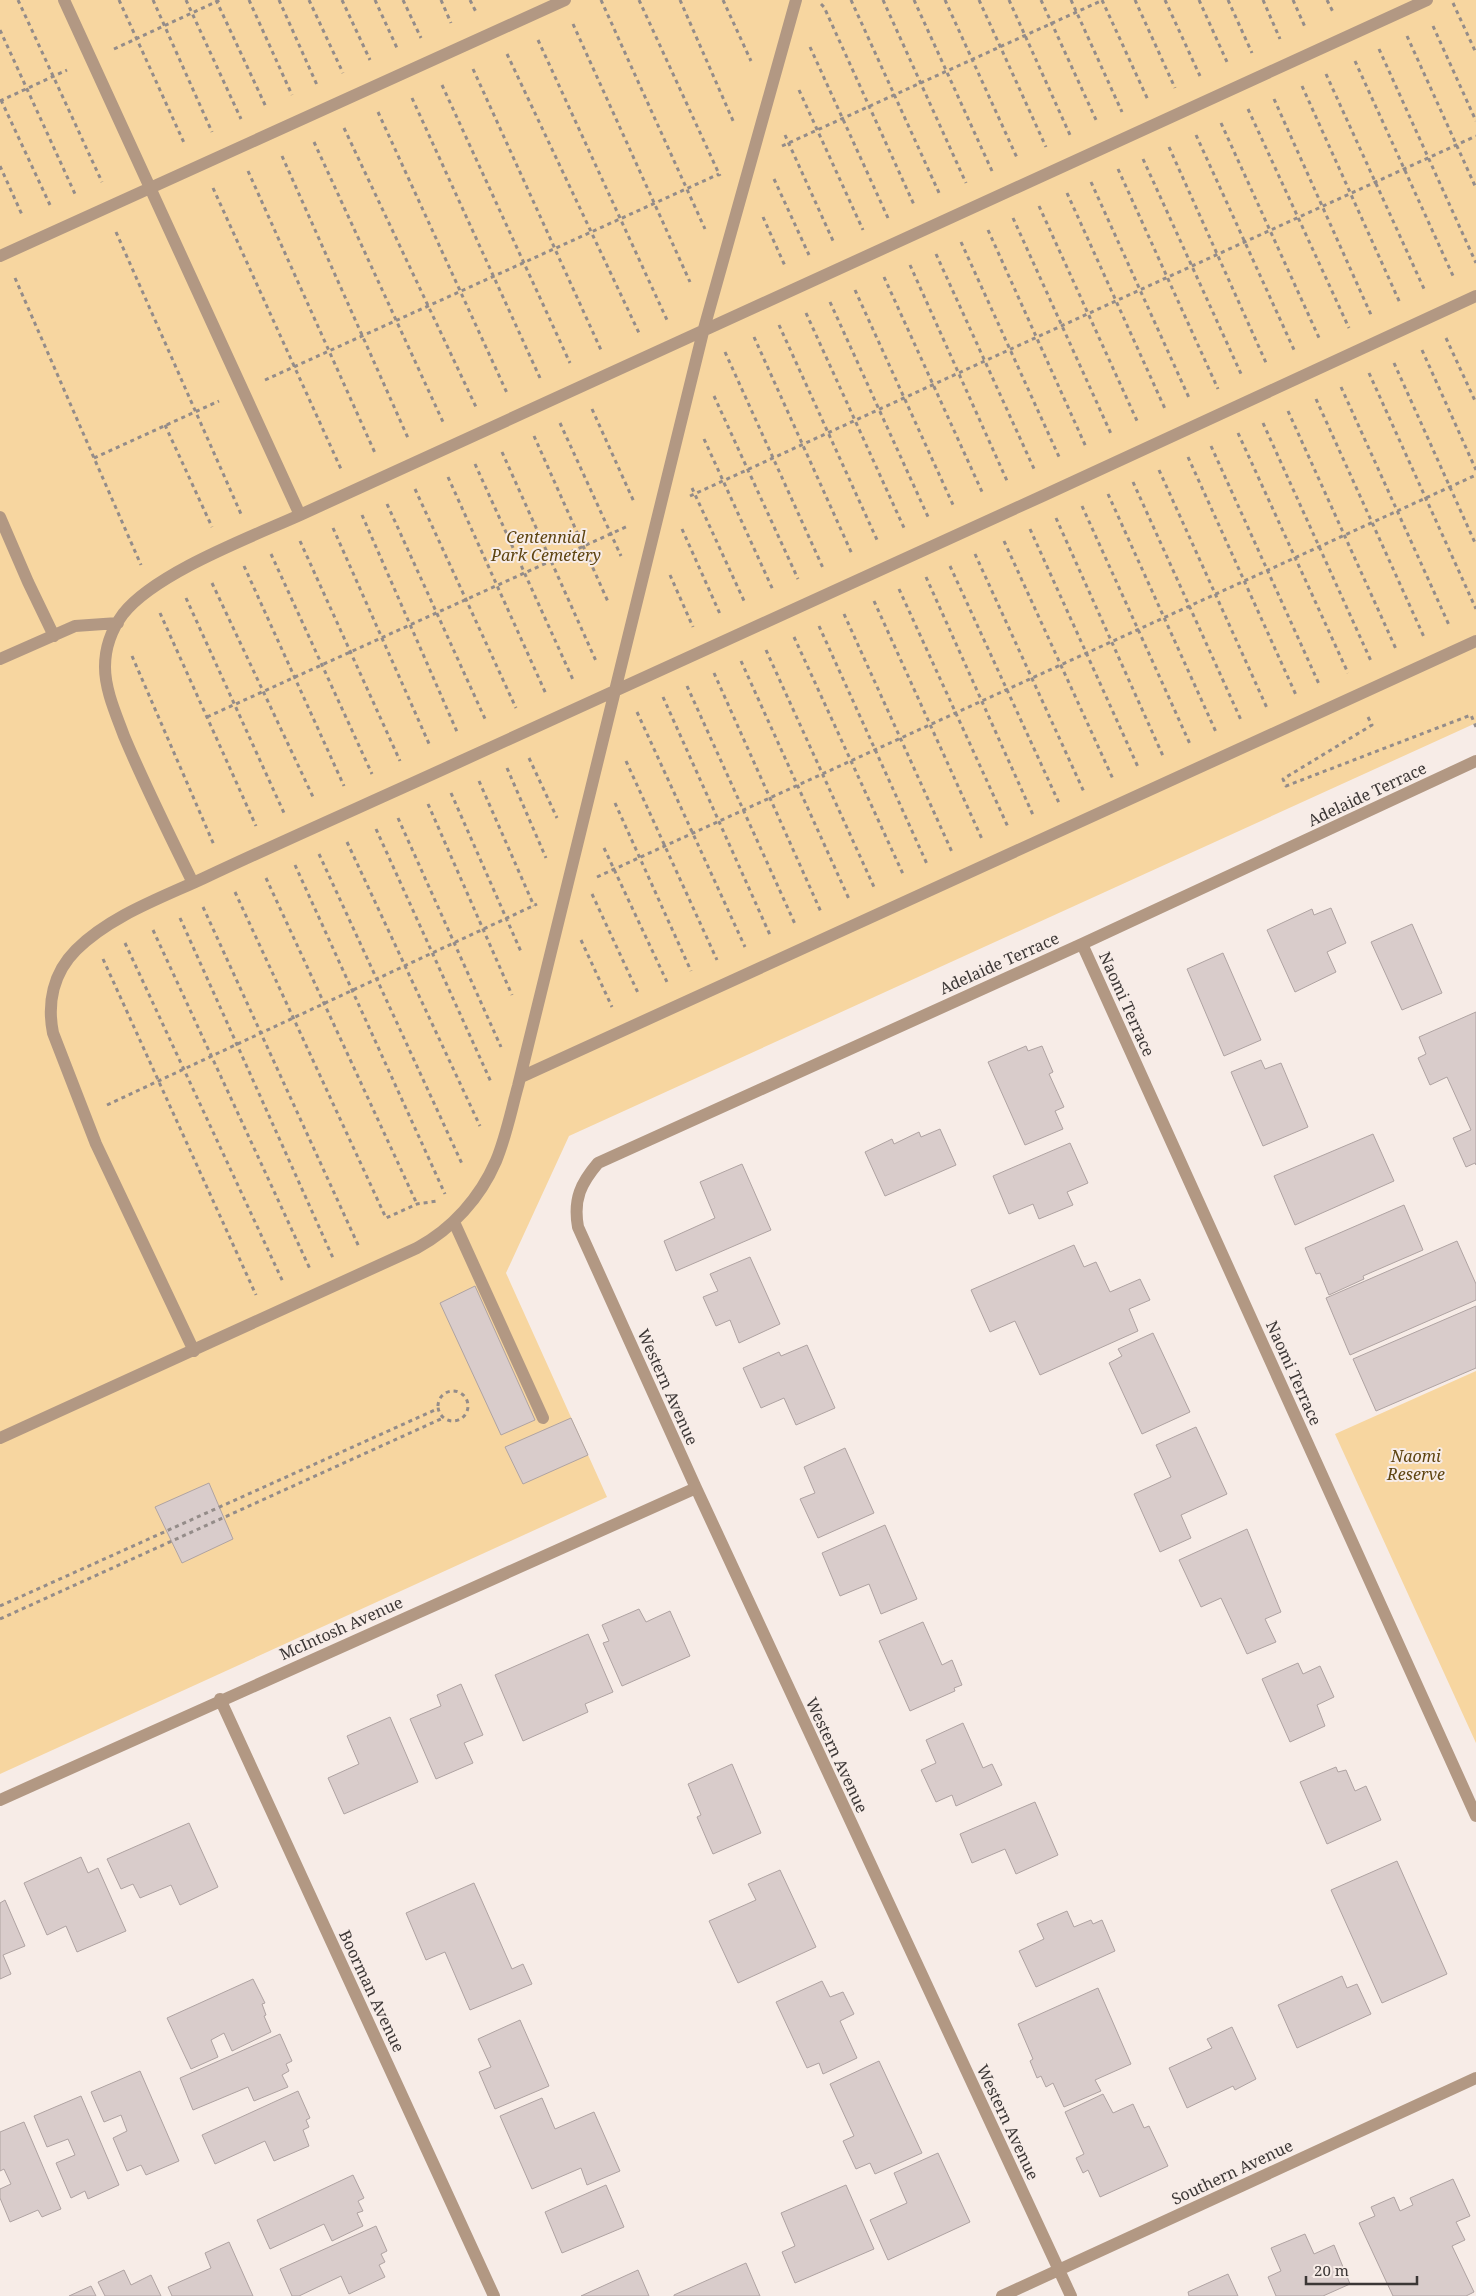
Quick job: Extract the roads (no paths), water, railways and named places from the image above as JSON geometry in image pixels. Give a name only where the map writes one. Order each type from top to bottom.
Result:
[{"type":"street","points":[[64,0],[243,390],[295,518]]},
{"type":"street","points":[[2,255],[564,0]]},
{"type":"street","points":[[192,883],[135,763],[113,708],[104,668],[106,651],[118,623],[124,614],[150,591],[175,574],[256,535],[1424,1]]},
{"type":"street","points":[[0,1438],[267,1318],[423,1245],[454,1222],[476,1194],[496,1161],[520,1082],[564,895],[617,690],[626,643],[706,319],[794,4]]},
{"type":"street","points":[[194,1351],[84,1116],[61,1059],[50,1016],[51,998],[57,976],[74,952],[92,937],[142,907],[224,868],[523,734],[1470,298]]},
{"type":"street","points":[[0,517],[54,636]]},
{"type":"street","points":[[0,659],[75,626],[118,623]]},
{"type":"street","points":[[520,1082],[678,1005],[1476,641]]},
{"type":"street","name":"Adelaide Terrace","points":[[578,1226],[575,1211],[577,1194],[585,1179],[598,1162],[1082,944],[1476,762]]},
{"type":"street","name":"Naomi Terrace","points":[[1082,944],[1476,1816]]},
{"type":"street","points":[[454,1222],[543,1418]]},
{"type":"street","name":"Western Avenue","points":[[578,1226],[696,1488],[1070,2296]]},
{"type":"street","name":"McIntosh Avenue","points":[[0,1800],[696,1488]]},
{"type":"street","name":"Boorman Avenue","points":[[220,1700],[494,2296]]},
{"type":"street","name":"Southern Avenue","points":[[1002,2296],[1476,2078]]},
{"type":"park label","name":"Centennial Park Cemetery","points":[[546,546]]},
{"type":"park label","name":"Naomi Reserve","points":[[1416,1465]]}]
